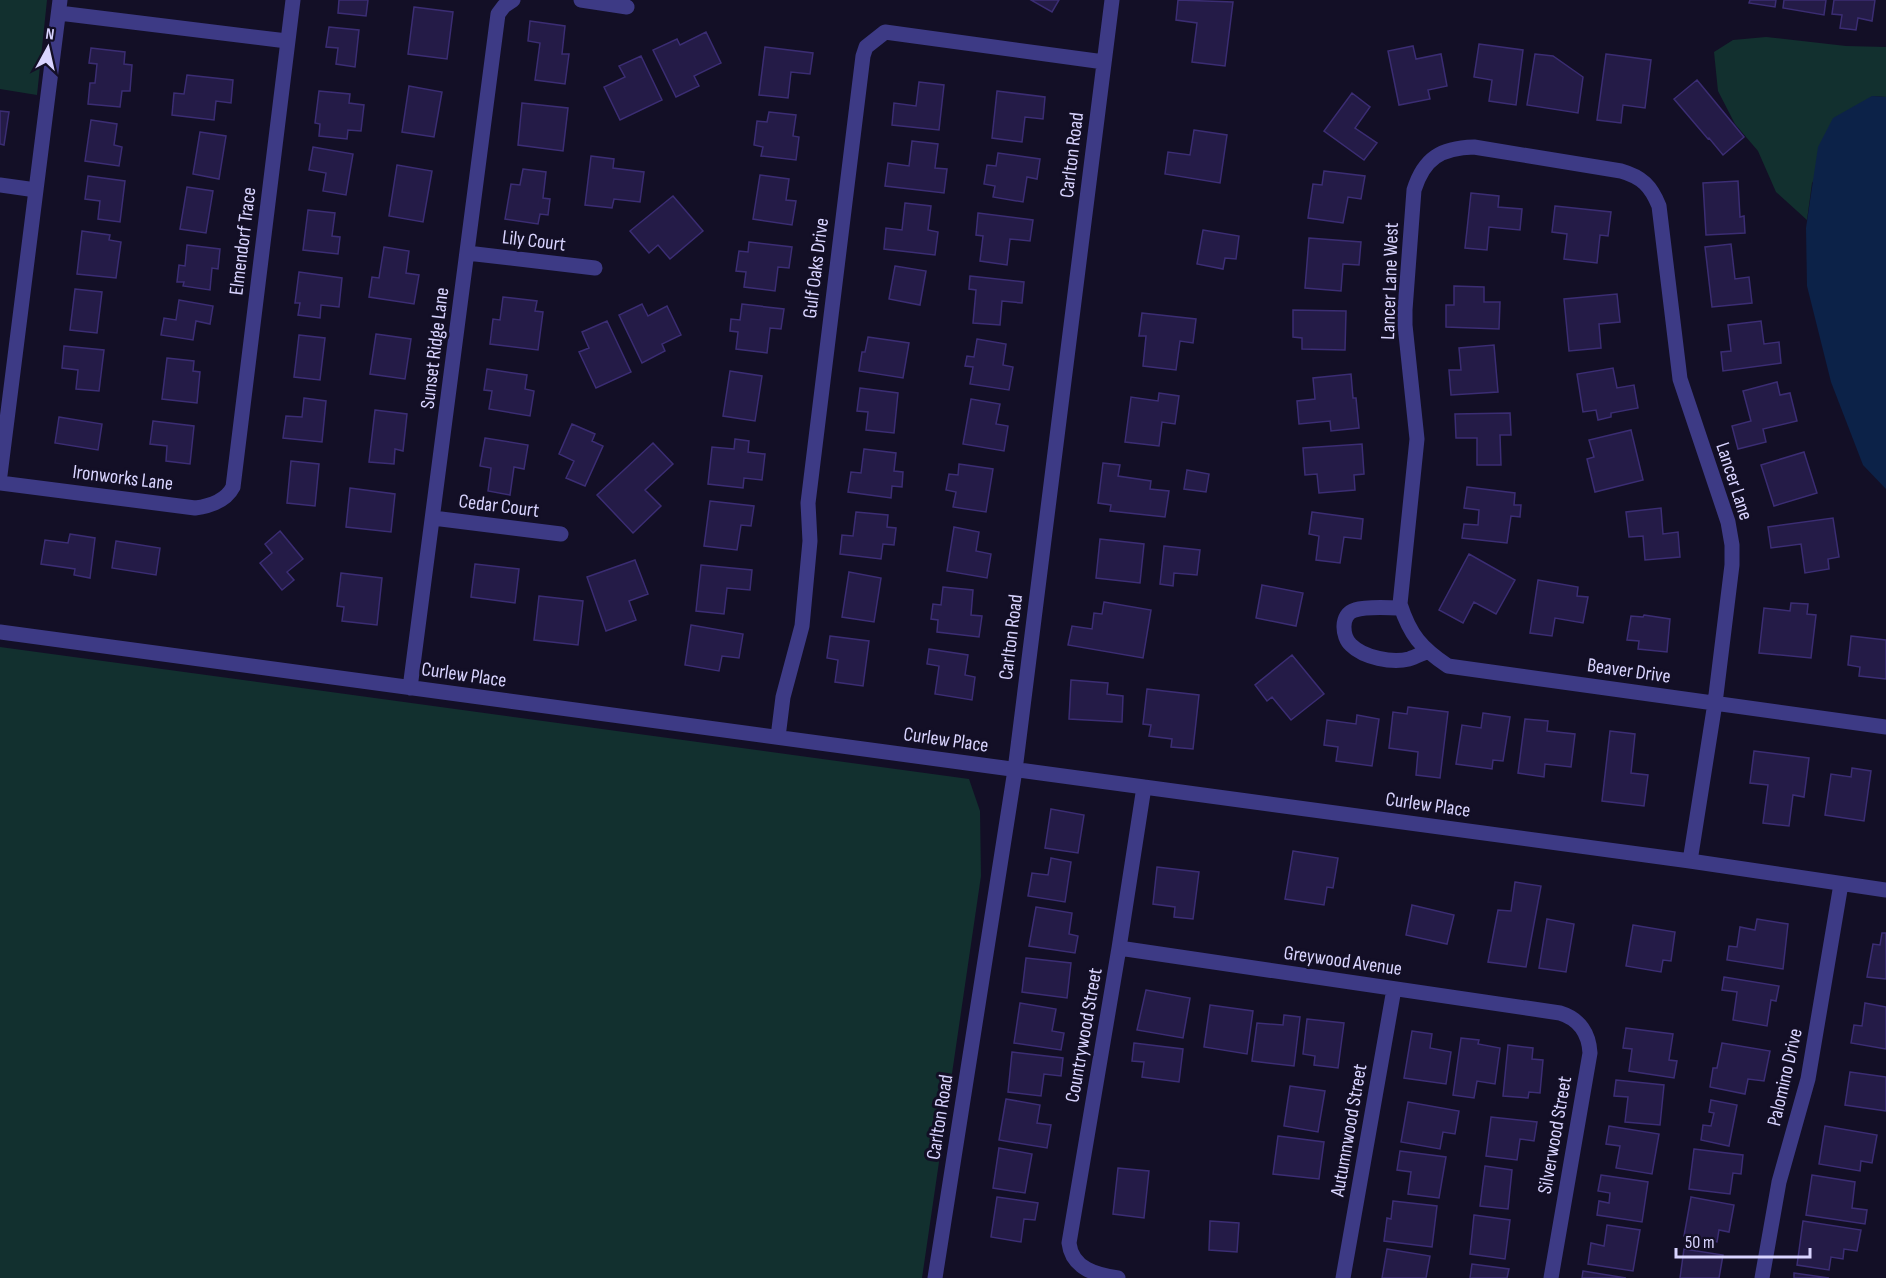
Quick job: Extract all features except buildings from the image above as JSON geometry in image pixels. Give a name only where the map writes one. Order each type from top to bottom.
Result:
[{"type":"street","name":"Elmendorf Trace","points":[[233,487],[293,0]]},
{"type":"street","name":"Sunset Ridge Lane","points":[[410,688],[498,14],[513,0]]},
{"type":"street","points":[[581,0],[627,7]]},
{"type":"street","name":"Carlton Road","points":[[935,1278],[1014,770],[1112,0]]},
{"type":"street","points":[[0,475],[59,6],[288,41]]},
{"type":"street","name":"Gulf Oaks Drive","points":[[778,737],[783,697],[802,626],[810,541],[808,503],[861,68],[866,47],[885,32],[1104,62]]},
{"type":"street","name":"Lancer Lane West","points":[[1401,606],[1417,439],[1404,325],[1414,190],[1419,176],[1427,164],[1440,153],[1453,148],[1474,147],[1622,171]]},
{"type":"street","name":"Lancer Lane","points":[[1622,171],[1634,174],[1645,181],[1654,192],[1659,206],[1680,380],[1728,522],[1732,545],[1732,565],[1715,703],[1690,861]]},
{"type":"street","points":[[0,185],[36,190]]},
{"type":"street","name":"Lily Court","points":[[468,253],[596,268]]},
{"type":"street","name":"Ironworks Lane","points":[[0,483],[195,508],[220,501],[229,494],[233,487]]},
{"type":"street","name":"Cedar Court","points":[[433,518],[561,534]]},
{"type":"street","points":[[1401,606],[1354,610],[1347,614],[1344,621],[1345,633],[1350,645],[1361,652],[1392,660],[1408,659],[1426,652]]},
{"type":"street","name":"Beaver Drive","points":[[1401,606],[1405,621],[1426,652],[1448,666],[1886,727]]},
{"type":"street","name":"Curlew Place","points":[[0,632],[1690,861],[1886,890]]},
{"type":"street","name":"Countrywood Street","points":[[1118,1278],[1090,1272],[1077,1263],[1068,1243],[1119,948],[1144,787]]},
{"type":"street","name":"Palomino Drive","points":[[1762,1278],[1778,1189],[1808,1078],[1841,884]]},
{"type":"street","name":"Greywood Avenue","points":[[1119,948],[1560,1013]]},
{"type":"street","name":"Autumnwood Street","points":[[1343,1278],[1394,989]]},
{"type":"street","name":"Silverwood Street","points":[[1551,1278],[1590,1053],[1586,1035],[1579,1023],[1560,1013]]},
{"type":"green space","points":[[0,0],[47,0],[37,95],[0,89]]},
{"type":"green space","points":[[1766,37],[1846,46],[1886,47],[1886,97],[1872,96],[1812,183],[1807,220],[1776,192],[1758,151],[1735,124],[1718,91],[1714,52],[1733,40]]},
{"type":"green space","points":[[0,647],[969,779],[980,811],[981,876],[922,1278],[0,1278]]},
{"type":"water","points":[[1872,96],[1886,97],[1886,489],[1863,465],[1831,382],[1807,286],[1806,228],[1818,147],[1833,118]]}]
